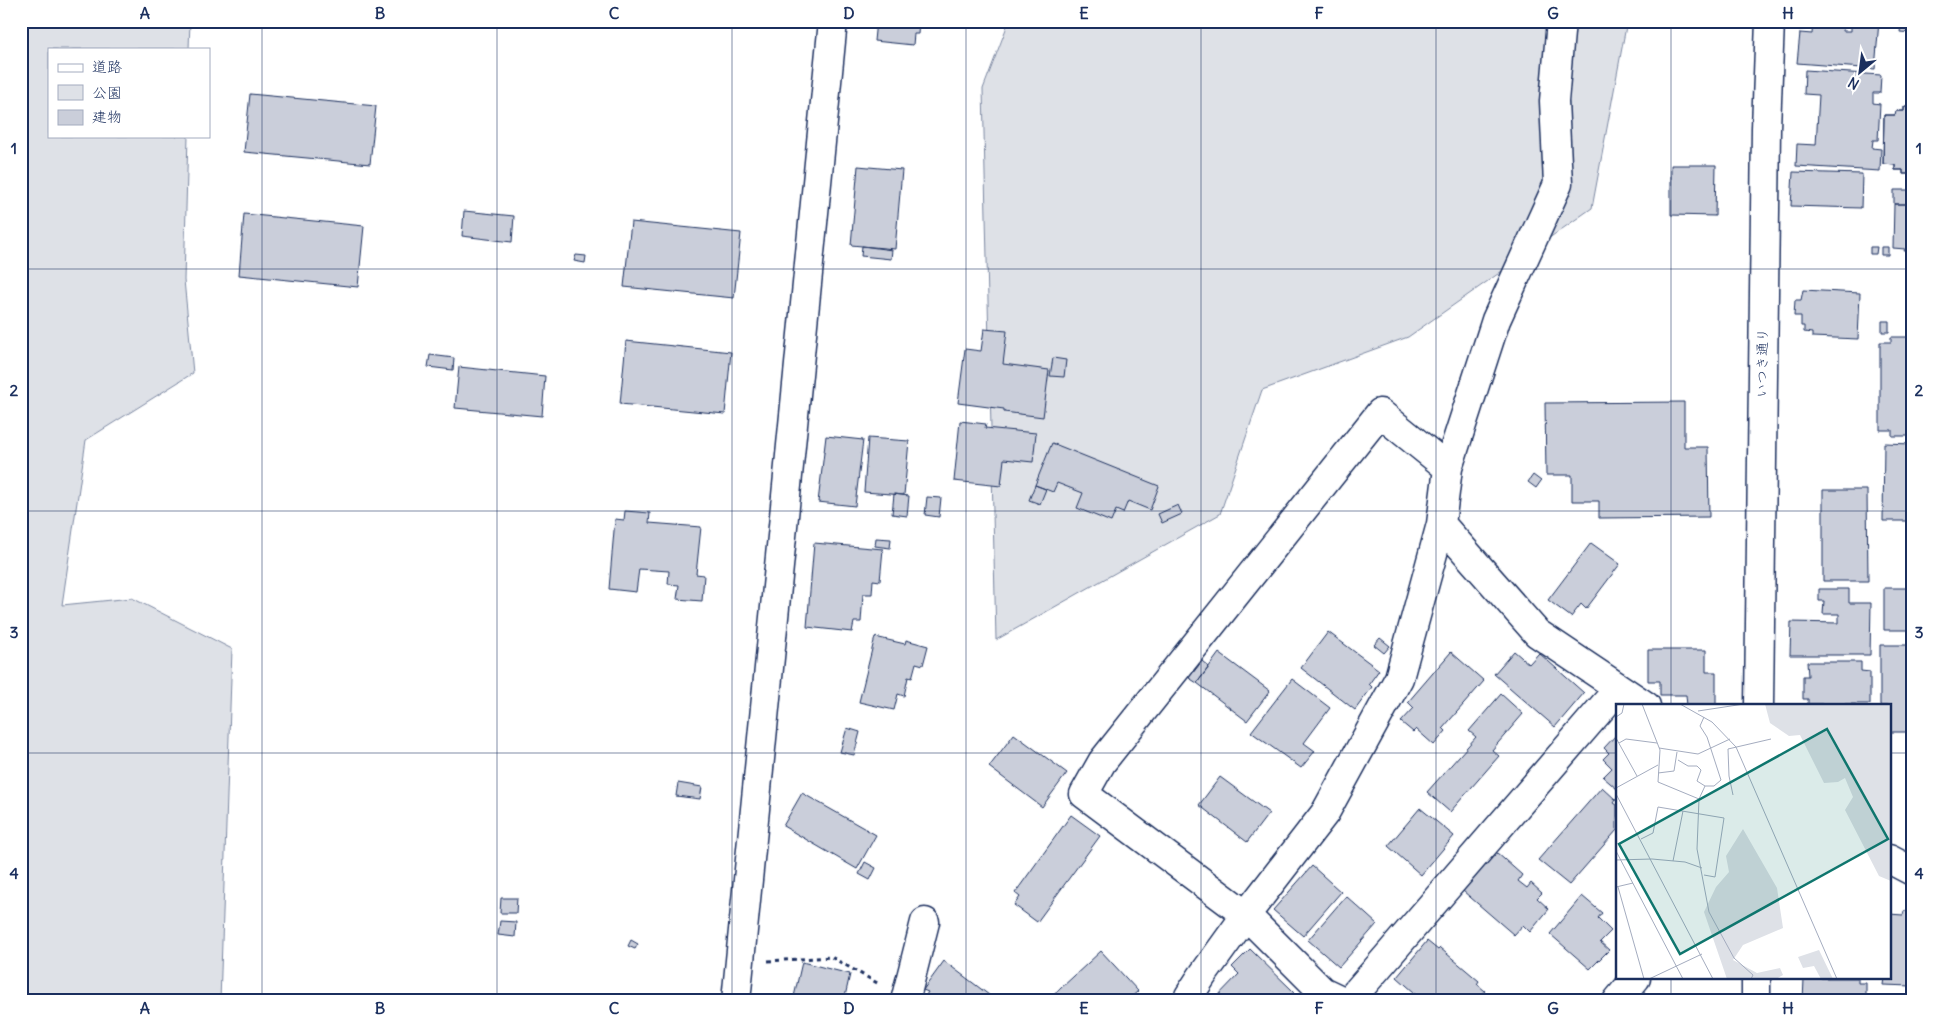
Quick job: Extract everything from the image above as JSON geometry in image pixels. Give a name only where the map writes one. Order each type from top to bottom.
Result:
[{"type":"street","points":[[736,1001],[833,21]]},
{"type":"street","points":[[1188,1001],[1188,996],[1246,915],[1325,813],[1399,678],[1441,524],[1448,468],[1496,320],[1558,184],[1554,101],[1561,21]]},
{"type":"street","name":"いつき通り","points":[[1759,704],[1766,128],[1770,21]]},
{"type":"street","points":[[1343,1001],[1322,991],[1246,915],[1084,794],[1102,762],[1380,413],[1448,468]]},
{"type":"street","points":[[1441,524],[1537,633],[1643,704]]},
{"type":"street","points":[[1349,1001],[1619,688]]},
{"type":"street","points":[[1890,860],[1912,871]]},
{"type":"street","points":[[905,1000],[925,922]]},
{"type":"street","points":[[1617,1001],[1634,980]]},
{"type":"street","points":[[1756,980],[1756,1001]]},
{"type":"path","points":[[740,964],[830,956],[905,1000]]},
{"type":"green space","points":[[21,21],[190,21],[189,48],[48,48],[48,138],[188,138],[184,280],[193,373],[86,440],[62,605],[132,598],[232,649],[220,1001],[21,1001]]},
{"type":"green space","points":[[1009,21],[1627,21],[1592,208],[1408,337],[1262,390],[1220,514],[996,640],[983,89]]},
{"type":"building","points":[[876,21],[919,21],[918,34],[914,34],[913,45],[874,41]]},
{"type":"building","points":[[1813,21],[1843,21],[1843,31],[1851,31],[1851,21],[1879,21],[1875,69],[1797,63],[1800,33],[1812,34]]},
{"type":"building","points":[[1892,21],[1912,21],[1912,33],[1900,32],[1901,25],[1891,24]]},
{"type":"building","points":[[1805,70],[1881,75],[1880,93],[1873,93],[1873,103],[1880,104],[1878,140],[1873,140],[1872,148],[1881,149],[1880,171],[1796,166],[1797,144],[1816,145],[1819,95],[1804,94]]},
{"type":"building","points":[[250,94],[376,106],[370,164],[244,152]]},
{"type":"building","points":[[1904,107],[1912,107],[1912,174],[1903,174],[1903,170],[1895,170],[1895,165],[1883,164],[1884,115],[1895,115],[1896,111],[1904,111]]},
{"type":"building","points":[[1904,107],[1912,107],[1912,174],[1903,174],[1903,170],[1895,170],[1895,165],[1883,164],[1884,115],[1895,115],[1896,111],[1904,111]]},
{"type":"building","points":[[1671,165],[1716,165],[1715,216],[1671,215]]},
{"type":"building","points":[[858,166],[902,170],[895,249],[851,245]]},
{"type":"building","points":[[1793,172],[1862,174],[1861,208],[1791,206]]},
{"type":"building","points":[[1894,190],[1910,190],[1910,204],[1894,204]]},
{"type":"building","points":[[1894,204],[1910,204],[1910,210],[1912,210],[1912,251],[1893,248]]},
{"type":"building","points":[[464,211],[514,216],[512,242],[462,236]]},
{"type":"building","points":[[244,214],[364,226],[358,287],[239,275]]},
{"type":"building","points":[[631,222],[741,233],[734,298],[624,287]]},
{"type":"building","points":[[862,246],[892,250],[891,259],[861,256]]},
{"type":"building","points":[[1870,247],[1877,247],[1876,254],[1870,254]]},
{"type":"building","points":[[1881,247],[1888,247],[1888,255],[1881,255]]},
{"type":"building","points":[[576,255],[586,256],[585,263],[574,261]]},
{"type":"building","points":[[1803,290],[1860,293],[1858,339],[1812,337],[1812,333],[1804,332],[1804,326],[1801,326],[1801,316],[1794,316],[1795,300],[1801,300]]},
{"type":"building","points":[[1882,321],[1889,321],[1889,332],[1882,332]]},
{"type":"building","points":[[984,329],[1007,331],[1003,364],[1049,370],[1043,417],[1004,412],[1004,409],[958,403],[965,349],[981,351]]},
{"type":"building","points":[[1891,337],[1912,337],[1912,436],[1892,436],[1892,430],[1880,430],[1880,342],[1891,342]]},
{"type":"building","points":[[626,341],[731,352],[725,414],[620,404]]},
{"type":"building","points":[[430,355],[454,358],[453,370],[428,367]]},
{"type":"building","points":[[1053,358],[1066,360],[1064,377],[1050,376]]},
{"type":"building","points":[[459,367],[545,376],[542,416],[455,408]]},
{"type":"building","points":[[1684,402],[1684,447],[1708,447],[1709,517],[1599,518],[1599,501],[1572,501],[1572,475],[1546,475],[1545,403]]},
{"type":"building","points":[[960,421],[986,424],[985,428],[1036,433],[1033,462],[1004,459],[1001,486],[954,481]]},
{"type":"building","points":[[826,436],[863,440],[855,506],[818,502]]},
{"type":"building","points":[[868,438],[909,441],[904,495],[864,492]]},
{"type":"building","points":[[1052,443],[1159,486],[1150,510],[1128,501],[1123,513],[1116,510],[1111,522],[1077,508],[1083,493],[1057,483],[1053,492],[1035,485]]},
{"type":"building","points":[[1884,443],[1912,444],[1912,521],[1883,521]]},
{"type":"building","points":[[1533,475],[1541,481],[1536,488],[1528,482]]},
{"type":"building","points":[[1035,485],[1046,489],[1040,504],[1029,500]]},
{"type":"building","points":[[1823,490],[1867,490],[1868,581],[1823,581]]},
{"type":"building","points":[[894,494],[909,496],[907,516],[892,514]]},
{"type":"building","points":[[927,497],[941,498],[939,517],[925,515]]},
{"type":"building","points":[[1178,505],[1182,514],[1162,523],[1158,514]]},
{"type":"building","points":[[625,511],[650,513],[649,523],[701,527],[696,574],[704,575],[702,601],[677,599],[679,585],[668,584],[669,571],[639,569],[636,592],[609,589],[615,519],[624,520]]},
{"type":"building","points":[[876,538],[891,539],[890,548],[875,546]]},
{"type":"building","points":[[814,543],[883,549],[880,581],[873,580],[872,594],[863,594],[861,622],[854,622],[852,632],[807,627]]},
{"type":"building","points":[[1591,543],[1620,564],[1586,609],[1581,604],[1571,617],[1548,600]]},
{"type":"building","points":[[1884,588],[1912,588],[1912,630],[1884,630]]},
{"type":"building","points":[[1819,589],[1849,589],[1849,603],[1871,603],[1870,655],[1790,655],[1791,622],[1839,623],[1839,614],[1823,614],[1824,601],[1819,601]]},
{"type":"building","points":[[1328,632],[1379,670],[1369,684],[1372,687],[1355,710],[1301,668]]},
{"type":"building","points":[[875,637],[905,644],[906,640],[928,646],[923,665],[916,663],[912,678],[908,677],[904,696],[898,694],[894,710],[859,702]]},
{"type":"building","points":[[1380,638],[1390,646],[1384,653],[1374,645]]},
{"type":"building","points":[[1880,645],[1912,645],[1912,732],[1890,732],[1890,704],[1880,704]]},
{"type":"building","points":[[1648,650],[1706,650],[1706,672],[1716,672],[1716,704],[1687,704],[1686,695],[1660,695],[1660,681],[1648,681]]},
{"type":"building","points":[[1514,651],[1529,664],[1539,653],[1584,693],[1555,727],[1494,674]]},
{"type":"building","points":[[1451,652],[1484,681],[1443,728],[1446,731],[1434,745],[1416,729],[1413,732],[1401,722],[1414,708],[1408,702]]},
{"type":"building","points":[[1219,653],[1270,691],[1247,721],[1197,683]]},
{"type":"building","points":[[1202,661],[1209,667],[1197,683],[1189,678]]},
{"type":"building","points":[[1807,662],[1861,662],[1861,671],[1870,672],[1870,704],[1808,704],[1808,699],[1803,699],[1803,676],[1808,676]]},
{"type":"building","points":[[1292,679],[1330,708],[1304,743],[1315,751],[1301,768],[1251,732]]},
{"type":"building","points":[[1501,694],[1523,714],[1492,750],[1499,756],[1450,812],[1427,792],[1476,737],[1469,731]]},
{"type":"building","points":[[847,728],[860,732],[854,755],[840,752]]},
{"type":"building","points":[[1014,734],[1067,773],[1042,807],[989,767]]},
{"type":"building","points":[[1616,735],[1616,788],[1603,777],[1612,768],[1603,759],[1609,753],[1604,748]]},
{"type":"building","points":[[1220,777],[1269,813],[1247,842],[1199,805]]},
{"type":"building","points":[[678,783],[702,787],[700,799],[676,796]]},
{"type":"building","points":[[1602,787],[1616,800],[1614,803],[1616,804],[1616,831],[1569,885],[1538,860]]},
{"type":"building","points":[[802,793],[876,835],[857,869],[783,826]]},
{"type":"building","points":[[1420,808],[1454,836],[1421,875],[1388,846]]},
{"type":"building","points":[[1071,815],[1100,836],[1037,922],[1014,905],[1020,897],[1015,893]]},
{"type":"building","points":[[1496,852],[1522,875],[1518,881],[1527,888],[1531,883],[1542,893],[1537,898],[1549,909],[1530,932],[1523,925],[1514,935],[1463,891]]},
{"type":"building","points":[[865,862],[876,868],[870,880],[859,874]]},
{"type":"building","points":[[1312,866],[1341,892],[1303,936],[1273,910]]},
{"type":"building","points":[[1346,896],[1377,924],[1339,967],[1308,940]]},
{"type":"building","points":[[1582,896],[1602,913],[1598,918],[1611,931],[1600,942],[1609,950],[1590,969],[1550,934]]},
{"type":"building","points":[[501,898],[517,898],[516,913],[500,913]]},
{"type":"building","points":[[1904,911],[1912,911],[1912,986],[1883,985],[1884,980],[1890,980],[1890,914],[1903,915]]},
{"type":"building","points":[[500,921],[516,922],[515,937],[498,935]]},
{"type":"building","points":[[631,940],[638,944],[635,949],[628,946]]},
{"type":"building","points":[[1427,941],[1438,950],[1440,948],[1479,981],[1477,984],[1485,991],[1477,1001],[1413,1001],[1410,999],[1415,993],[1397,977]]},
{"type":"building","points":[[1250,949],[1294,992],[1285,1001],[1213,1001],[1239,974],[1232,967]]},
{"type":"building","points":[[1101,951],[1138,991],[1127,1001],[1047,1001]]},
{"type":"building","points":[[944,961],[989,995],[985,1001],[922,1001],[928,992],[923,990]]},
{"type":"building","points":[[802,962],[850,974],[844,1001],[793,1001]]},
{"type":"building","points":[[1804,980],[1858,980],[1858,983],[1866,983],[1866,1001],[1803,1001]]}]
